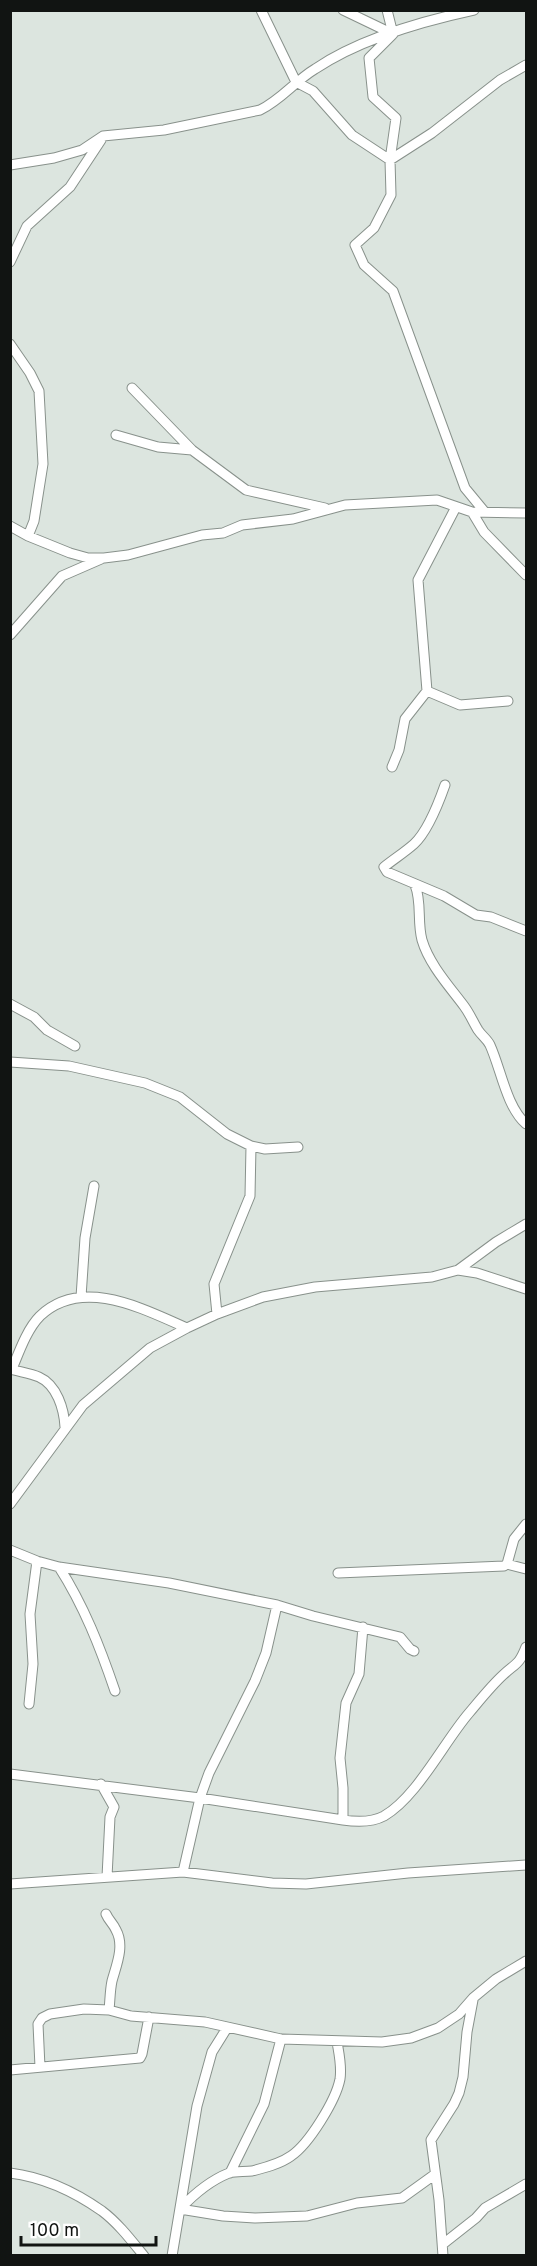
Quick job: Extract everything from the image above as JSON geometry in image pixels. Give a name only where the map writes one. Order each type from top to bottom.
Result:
[{"type":"street","points":[[261,10],[296,82],[313,91],[352,135],[390,160]]},
{"type":"street","points":[[342,10],[393,34]]},
{"type":"street","points":[[387,10],[393,34]]},
{"type":"street","points":[[10,165],[54,158],[82,150],[103,136],[164,130],[244,115],[273,104],[315,68],[352,48],[423,22],[474,10]]},
{"type":"street","points":[[393,34],[369,58],[373,97],[396,118],[390,160],[391,195],[374,228],[355,245],[364,265],[393,291],[465,488],[484,511]]},
{"type":"street","points":[[390,160],[432,133],[500,80],[526,65]]},
{"type":"street","points":[[10,262],[27,226],[70,187],[103,136]]},
{"type":"street","points":[[10,344],[30,373],[39,392],[43,464],[34,521],[28,536]]},
{"type":"street","points":[[132,388],[192,450],[246,490],[327,508]]},
{"type":"street","points":[[116,435],[158,447],[192,450]]},
{"type":"street","points":[[10,526],[28,536],[78,556],[104,558],[128,555],[202,535],[223,533],[242,525],[298,518],[327,508],[345,505],[425,500],[444,501],[472,512],[526,513]]},
{"type":"street","points":[[392,767],[399,750],[405,719],[427,691],[418,580],[456,507]]},
{"type":"street","points":[[472,512],[484,532],[526,575]]},
{"type":"street","points":[[10,635],[63,576],[104,558]]},
{"type":"street","points":[[427,691],[460,705],[508,701]]},
{"type":"street","points":[[444,785],[435,811],[422,834],[403,854],[384,867],[387,872],[444,896],[476,915],[491,917],[526,931]]},
{"type":"street","points":[[415,885],[421,912],[421,937],[426,949],[479,1032],[490,1045],[516,1113],[526,1124]]},
{"type":"street","points":[[10,1004],[34,1017],[47,1030],[75,1046]]},
{"type":"street","points":[[10,1062],[69,1066],[145,1083],[180,1097],[227,1134],[251,1146],[265,1149],[298,1147]]},
{"type":"street","points":[[217,1314],[214,1284],[250,1196],[251,1146]]},
{"type":"street","points":[[81,1297],[85,1238],[94,1186]]},
{"type":"street","points":[[10,1504],[83,1405],[150,1348],[217,1314],[263,1297],[315,1287],[432,1277],[458,1270],[496,1242],[526,1224]]},
{"type":"street","points":[[458,1270],[526,1288]]},
{"type":"street","points":[[65,1427],[62,1405],[51,1388],[41,1378],[11,1369],[38,1317],[68,1299],[81,1297],[116,1300],[187,1328]]},
{"type":"street","points":[[507,1564],[514,1539],[526,1524]]},
{"type":"street","points":[[10,1550],[59,1567],[169,1583],[277,1605],[400,1637],[414,1651]]},
{"type":"street","points":[[29,1704],[33,1664],[30,1614],[37,1561]]},
{"type":"street","points":[[338,1573],[394,1572],[507,1564],[526,1569]]},
{"type":"street","points":[[59,1567],[76,1593],[88,1619],[115,1691]]},
{"type":"street","points":[[183,1872],[200,1798],[209,1773],[255,1681],[266,1653],[277,1605]]},
{"type":"street","points":[[343,1820],[340,1758],[346,1702],[359,1674],[363,1627]]},
{"type":"street","points":[[10,1774],[101,1784],[343,1820],[377,1819],[386,1815],[408,1794],[466,1716],[505,1673],[518,1663],[526,1647]]},
{"type":"street","points":[[101,1784],[114,1807],[110,1817],[107,1877]]},
{"type":"street","points":[[10,1884],[183,1872],[288,1885],[408,1873],[526,1865]]},
{"type":"street","points":[[106,1914],[110,1924],[116,1929],[120,1951],[112,1981],[109,2010]]},
{"type":"street","points":[[40,2067],[38,2024],[42,2018],[50,2014],[84,2009],[109,2010],[149,2018],[206,2022],[281,2039],[382,2042],[411,2038],[438,2028],[459,2014],[473,1998],[496,1979],[526,1961]]},
{"type":"street","points":[[443,2256],[439,2200],[430,2140],[454,2104],[461,2085],[473,1998]]},
{"type":"street","points":[[10,2070],[140,2058],[149,2018]]},
{"type":"street","points":[[172,2256],[197,2106],[212,2052],[227,2028]]},
{"type":"street","points":[[230,2173],[264,2104],[281,2039]]},
{"type":"street","points":[[180,2209],[203,2187],[230,2173],[274,2164],[291,2156],[307,2140],[333,2098],[340,2079],[341,2063],[337,2042]]},
{"type":"street","points":[[10,2173],[30,2176],[55,2185],[102,2211],[123,2230],[144,2256]]},
{"type":"street","points":[[180,2209],[223,2216],[307,2216],[357,2203],[402,2198],[434,2175]]},
{"type":"street","points":[[443,2244],[485,2208],[526,2184]]}]
